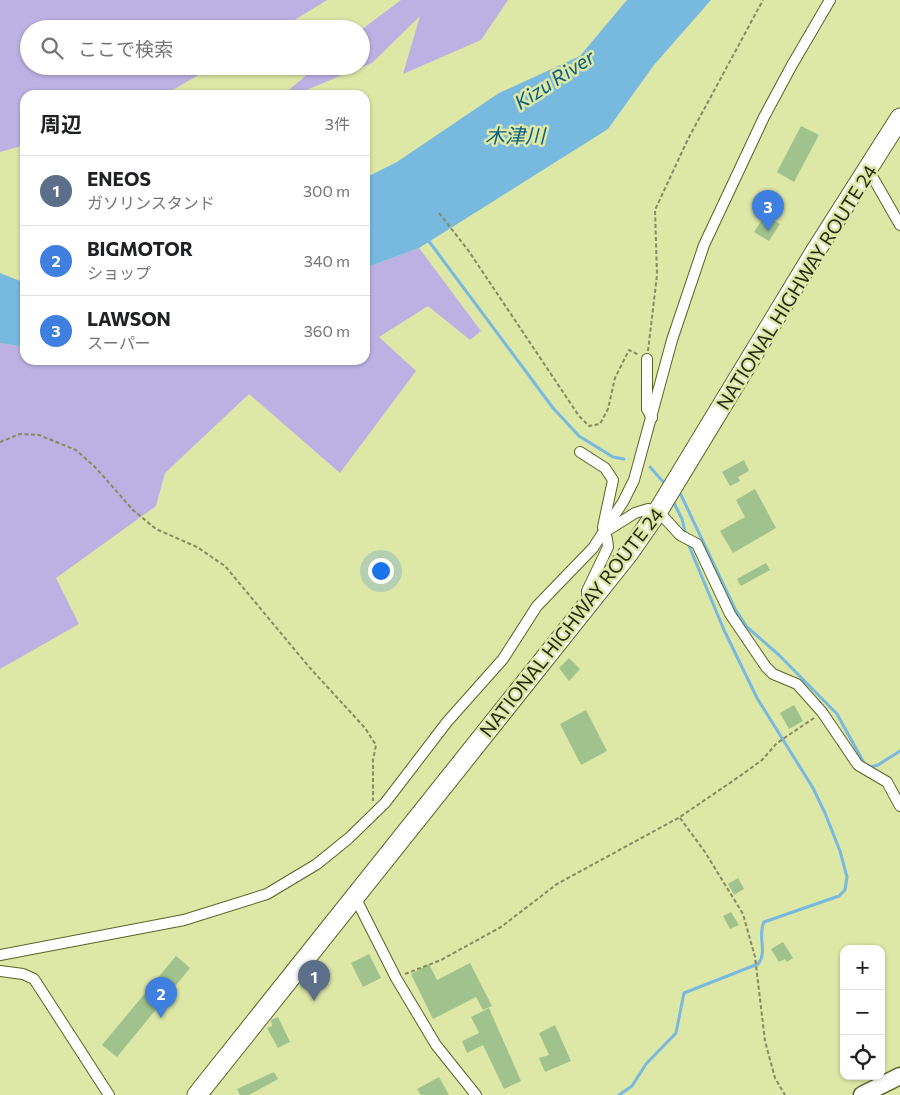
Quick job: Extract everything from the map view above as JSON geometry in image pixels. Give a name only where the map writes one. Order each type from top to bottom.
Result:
[{"type":"highway","name":"NATIONAL HIGHWAY ROUTE 24","points":[[197,1095],[588,605],[661,507],[815,252],[900,118]]},
{"type":"main road","points":[[862,1095],[900,1076]]},
{"type":"street","points":[[0,955],[184,920],[267,894],[317,864],[350,838],[410,774],[447,722],[503,659],[537,606],[593,548],[605,532],[634,480],[672,340],[704,245],[764,117],[830,0]]},
{"type":"street","points":[[868,170],[900,225]]},
{"type":"street","points":[[647,359],[647,409],[652,418]]},
{"type":"street","points":[[580,452],[605,468],[613,480],[602,527],[608,547],[587,591],[588,605]]},
{"type":"street","points":[[605,532],[635,513],[661,507],[680,535],[697,544],[730,614],[766,667],[773,674],[797,684],[822,712],[858,766],[886,782],[900,806]]},
{"type":"street","points":[[355,897],[396,978],[436,1045],[476,1095]]},
{"type":"street","points":[[0,971],[23,974],[34,979],[109,1095]]},
{"type":"path","points":[[438,213],[468,250],[579,416],[589,426],[600,424],[608,409],[616,378],[629,350],[647,359],[657,275],[655,210],[688,140],[764,0]]},
{"type":"path","points":[[0,442],[20,434],[39,435],[76,450],[96,468],[133,510],[156,528],[197,547],[226,566],[310,668],[365,728],[376,745],[372,780],[374,814]]},
{"type":"path","points":[[396,978],[440,960],[501,927],[557,884],[680,818],[762,760],[777,743],[822,712]]},
{"type":"path","points":[[680,818],[705,852],[743,914],[755,957],[765,1041],[775,1078],[785,1095]]},
{"type":"shaded area","points":[[0,0],[327,0],[295,20],[20,20],[20,75],[198,75],[173,90],[20,90],[20,146],[0,152]]},
{"type":"shaded area","points":[[401,0],[508,0],[481,40],[403,74],[420,16],[370,64],[370,23]]},
{"type":"shaded area","points":[[306,75],[343,75],[306,90],[289,90]]},
{"type":"shaded area","points":[[419,248],[481,331],[470,340],[428,306],[379,337],[416,371],[340,473],[249,394],[165,473],[156,506],[56,578],[79,624],[0,669],[0,343],[20,346],[20,365],[370,365],[370,266]]},
{"type":"water","name":"木津川","points":[[627,0],[711,0],[654,65],[608,129],[419,248],[370,266],[370,176],[397,162],[499,93],[580,56]]},
{"type":"water","points":[[0,273],[20,281],[20,346],[0,343]]},
{"type":"building","points":[[801,126],[819,135],[794,182],[777,172]]},
{"type":"building","points":[[765,215],[780,224],[769,241],[754,232]]},
{"type":"building","points":[[744,460],[749,471],[738,477],[740,481],[730,486],[722,472]]},
{"type":"building","points":[[755,489],[776,528],[733,553],[720,531],[745,517],[736,500]]},
{"type":"building","points":[[766,563],[770,570],[741,586],[737,579]]},
{"type":"building","points":[[569,658],[580,669],[569,681],[559,668]]},
{"type":"building","points":[[794,705],[803,721],[789,729],[780,713]]},
{"type":"building","points":[[586,710],[607,751],[581,765],[560,724]]},
{"type":"building","points":[[738,878],[744,889],[734,895],[728,884]]},
{"type":"building","points":[[731,912],[739,925],[730,929],[723,916]]},
{"type":"building","points":[[783,942],[793,958],[787,962],[785,959],[779,962],[771,949]]},
{"type":"building","points":[[369,954],[381,978],[363,987],[351,963]]},
{"type":"building","points":[[176,956],[190,968],[117,1057],[102,1045]]},
{"type":"building","points":[[470,963],[492,1006],[483,1010],[476,997],[433,1019],[411,974],[429,964],[437,980]]},
{"type":"building","points":[[489,1008],[521,1081],[504,1089],[483,1045],[467,1053],[462,1041],[479,1033],[471,1017]]},
{"type":"building","points":[[278,1017],[290,1042],[278,1048],[267,1028],[272,1026],[271,1020]]},
{"type":"building","points":[[555,1025],[571,1061],[545,1072],[539,1058],[549,1055],[539,1033]]},
{"type":"building","points":[[274,1072],[278,1079],[249,1095],[240,1095],[237,1089]]},
{"type":"building","points":[[439,1077],[449,1095],[421,1095],[417,1089]]},
{"type":"waterway","points":[[428,240],[553,408],[579,436],[613,457],[624,459]]},
{"type":"waterway","points":[[650,467],[666,485]]},
{"type":"waterway","points":[[677,493],[681,495],[735,609],[747,627],[779,655],[837,714],[864,763],[871,767],[878,765],[900,751]]},
{"type":"waterway","points":[[672,499],[682,519],[686,535]]},
{"type":"waterway","points":[[619,1095],[632,1086],[646,1064],[676,1033],[684,993],[758,964],[762,954],[762,927],[764,922],[839,896],[845,890],[847,877],[840,851],[825,813],[813,788],[757,698],[724,630],[687,541]]},
{"type":"place","name":"LAWSON","points":[[768,231]]},
{"type":"place","name":"ENEOS","points":[[314,1001]]},
{"type":"place","name":"BIGMOTOR","points":[[161,1018]]},
{"type":"water label","name":"Kizu River","points":[[554,79]]}]
